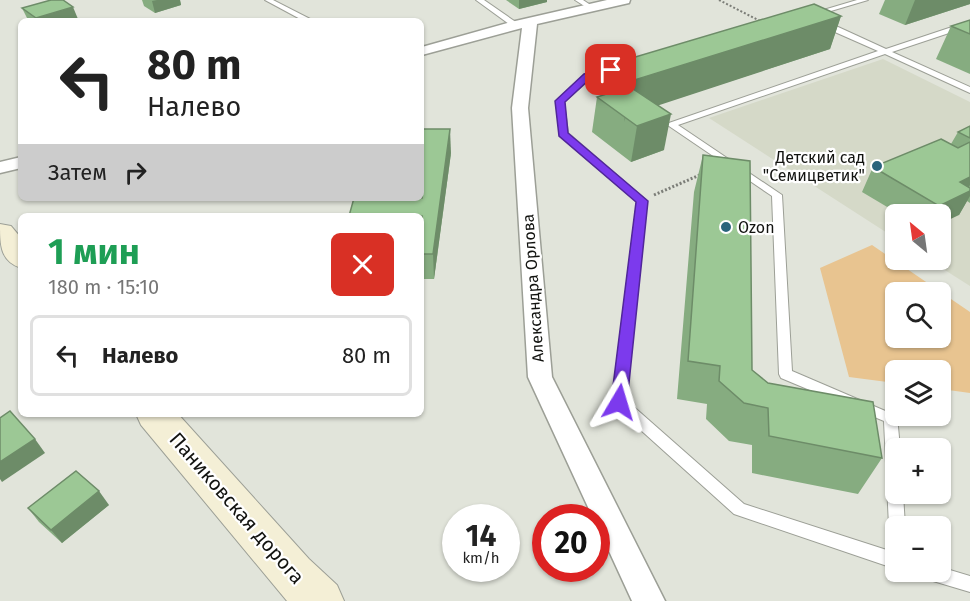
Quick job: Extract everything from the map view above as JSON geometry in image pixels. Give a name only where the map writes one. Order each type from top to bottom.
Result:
[{"type":"street","points":[[424,50],[624,0]]},
{"type":"street","name":"Александра Орлова","points":[[523,24],[520,108],[540,377],[649,601]]},
{"type":"street","points":[[0,168],[18,163]]},
{"type":"street","points":[[0,233],[18,254]]},
{"type":"street","name":"Паниковская дорога","points":[[158,417],[293,575],[320,601]]},
{"type":"lane","points":[[268,0],[304,18]]},
{"type":"lane","points":[[479,0],[523,24]]},
{"type":"lane","points":[[578,0],[591,8]]},
{"type":"lane","points":[[770,26],[865,0]]},
{"type":"lane","points":[[808,16],[970,90]]},
{"type":"lane","points":[[896,516],[891,418],[786,374],[777,195],[671,124],[955,28],[970,38]]},
{"type":"lane","points":[[622,67],[588,76],[560,101],[563,134],[642,201],[619,402],[739,509],[885,557]]},
{"type":"lane","points":[[951,578],[970,584]]},
{"type":"path","points":[[719,0],[770,26]]},
{"type":"path","points":[[642,201],[728,162]]},
{"type":"shaded area","name":"Детский сад \"Семицветик\"","points":[[883,59],[970,102],[970,286],[945,270],[951,270],[951,204],[885,204],[885,232],[709,118]]},
{"type":"shaded area","points":[[872,245],[885,254],[885,270],[909,270],[926,282],[885,282],[885,348],[951,348],[951,299],[970,312],[970,393],[951,390],[951,360],[885,360],[885,382],[849,377],[820,268]]},
{"type":"building","points":[[51,0],[63,0],[73,7],[36,18],[22,8]]},
{"type":"building","points":[[814,4],[841,16],[631,81],[630,87],[671,114],[637,126],[597,97],[613,92],[605,86],[607,76],[617,73],[605,66]]},
{"type":"building","points":[[970,20],[970,34],[951,26]]},
{"type":"building","points":[[970,126],[970,138],[958,132]]},
{"type":"building","points":[[424,129],[450,129],[433,254],[424,254],[424,213],[350,213],[353,201],[424,201]]},
{"type":"building","points":[[941,139],[958,148],[970,142],[970,177],[960,182],[970,188],[970,191],[943,204],[936,204],[873,167]]},
{"type":"building","points":[[703,155],[750,161],[752,370],[768,383],[873,402],[882,458],[769,436],[768,408],[744,403],[719,381],[720,366],[688,361]]},
{"type":"building","points":[[10,411],[35,439],[0,462],[0,418]]},
{"type":"building","points":[[76,471],[99,491],[51,530],[28,508]]},
{"type":"place","name":"Детский сад \"Семицветик\"","points":[[877,166]]},
{"type":"place","name":"Ozon","points":[[726,227]]},
{"type":"route","points":[[611,70],[588,76],[560,101],[563,134],[642,201],[619,402]]}]
